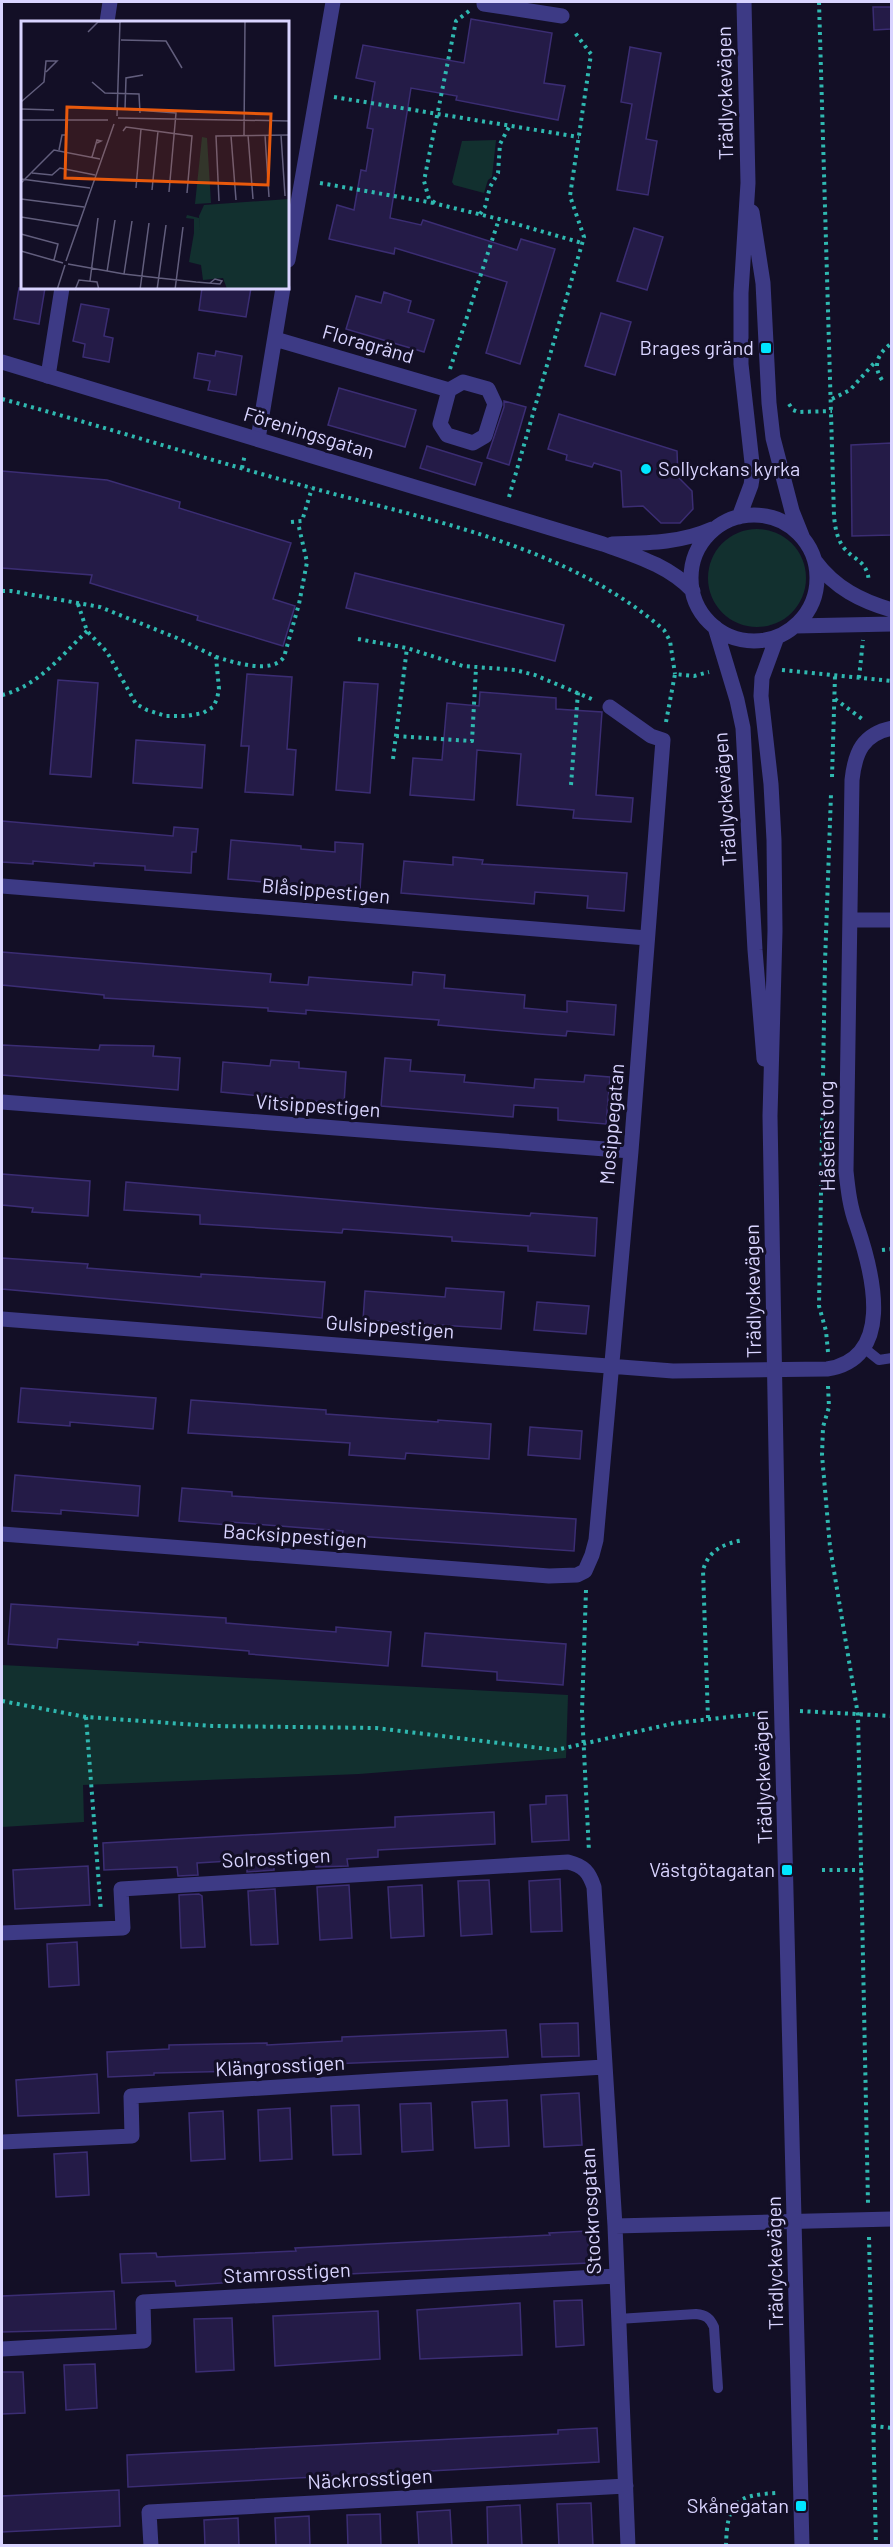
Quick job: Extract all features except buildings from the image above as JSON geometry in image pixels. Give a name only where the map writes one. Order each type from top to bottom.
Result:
[{"type":"street","points":[[107,21],[110,2]]},
{"type":"street","points":[[290,249],[333,2]]},
{"type":"street","name":"Trädlyckevägen","points":[[739,517],[752,485],[753,472],[741,364],[741,293],[748,183],[744,2]]},
{"type":"street","points":[[484,3],[546,7],[562,16]]},
{"type":"street","name":"Trädlyckevägen","points":[[748,183],[764,283],[769,403],[773,438],[786,490],[803,539]]},
{"type":"street","points":[[48,376],[62,290]]},
{"type":"street","points":[[258,439],[283,290]]},
{"type":"street","name":"Floragränd","points":[[275,339],[447,389]]},
{"type":"street","name":"Föreningsgatan","points":[[2,362],[603,544],[656,564],[673,573],[693,591]]},
{"type":"street","points":[[814,560],[816,589],[812,603],[795,626],[767,640],[745,641],[724,634],[700,611],[693,591],[691,579],[696,555],[709,535],[718,527],[739,517],[769,517],[788,525],[803,539],[824,574],[837,585],[867,603],[891,610]]},
{"type":"street","name":"Föreningsgatan","points":[[603,544],[662,542],[701,534],[718,527]]},
{"type":"street","points":[[795,626],[891,624]]},
{"type":"street","name":"Trädlyckevägen","points":[[715,627],[743,728],[760,1017],[770,1116]]},
{"type":"street","name":"Trädlyckevägen","points":[[777,637],[765,667],[761,696],[771,784],[774,840],[775,932],[770,1116],[778,1565],[802,2546]]},
{"type":"street","name":"Mosippegatan","points":[[585,1571],[596,1540],[631,1151],[663,740],[651,736],[610,707]]},
{"type":"street","points":[[875,733],[891,728]]},
{"type":"street","name":"Håstens torg","points":[[869,1352],[882,1330],[883,1306],[854,1216],[846,1171],[852,780],[857,753],[867,738],[875,733]]},
{"type":"street","name":"Blåsippestigen","points":[[2,886],[647,938]]},
{"type":"street","points":[[850,920],[891,920]]},
{"type":"street","name":"Vitsippestigen","points":[[2,1102],[631,1151]]},
{"type":"street","name":"Gulsippestigen","points":[[2,1318],[674,1371],[776,1370]]},
{"type":"street","points":[[776,1370],[827,1369],[846,1366],[862,1360],[869,1352]]},
{"type":"street","name":"Backsippestigen","points":[[2,1534],[549,1576],[577,1575],[585,1571]]},
{"type":"street","name":"Solrosstigen","points":[[2,1933],[123,1928],[121,1889],[568,1862],[581,1865],[590,1874]]},
{"type":"street","name":"Stockrosgatan","points":[[590,1874],[594,1887],[615,2226],[628,2546]]},
{"type":"street","name":"Klängrosstigen","points":[[2,2142],[132,2136],[131,2096],[604,2067]]},
{"type":"street","points":[[615,2226],[891,2219]]},
{"type":"street","name":"Stamrosstigen","points":[[2,2349],[144,2341],[143,2302],[616,2276]]},
{"type":"street","name":"Näckrosstigen","points":[[152,2546],[149,2512],[626,2486]]},
{"type":"lane","points":[[869,1352],[879,1360],[891,1358]]},
{"type":"lane","points":[[618,2319],[696,2314],[705,2315],[711,2319],[714,2327],[718,2388]]},
{"type":"path","points":[[819,2],[836,530],[845,549],[864,564],[868,573],[867,603]]},
{"type":"path","points":[[437,204],[429,199],[424,181],[456,21],[465,13],[484,3]]},
{"type":"path","points":[[496,541],[584,237],[570,196],[591,54],[562,16]]},
{"type":"path","points":[[317,94],[579,137]]},
{"type":"path","points":[[480,214],[498,173],[500,144],[510,125]]},
{"type":"path","points":[[302,180],[437,204],[582,243]]},
{"type":"path","points":[[447,389],[499,219]]},
{"type":"path","points":[[832,399],[850,390],[876,361],[883,349],[891,343]]},
{"type":"path","points":[[876,361],[877,372],[882,380]]},
{"type":"path","points":[[2,399],[496,541],[579,572],[603,585],[656,623],[670,641],[675,675]]},
{"type":"path","points":[[788,399],[789,406],[798,412],[832,411]]},
{"type":"path","points":[[291,522],[302,521],[312,488]]},
{"type":"path","points":[[2,591],[78,603],[119,614],[216,657],[235,662],[273,665],[284,657],[299,604],[307,562],[298,523]]},
{"type":"path","points":[[78,603],[87,631],[107,652],[136,704],[147,710],[166,716],[203,713],[213,707],[219,689],[216,657]]},
{"type":"path","points":[[858,678],[864,624]]},
{"type":"path","points":[[2,694],[26,687],[87,631]]},
{"type":"path","points":[[358,639],[407,648],[463,666],[515,670],[535,675],[610,707]]},
{"type":"path","points":[[393,759],[407,648]]},
{"type":"path","points":[[396,736],[472,741],[476,668]]},
{"type":"path","points":[[831,779],[835,676],[891,681]]},
{"type":"path","points":[[571,785],[578,692]]},
{"type":"path","points":[[834,698],[851,710],[875,733]]},
{"type":"path","points":[[831,790],[824,975],[819,1306],[826,1331],[829,1407],[822,1437],[828,1524],[858,1715],[876,2546]]},
{"type":"path","points":[[708,1718],[703,1570],[707,1558],[713,1551],[724,1545],[743,1540]]},
{"type":"path","points":[[585,1571],[587,1594],[582,1711],[590,1874]]},
{"type":"path","points":[[2,1701],[86,1718],[212,1726],[376,1728],[556,1750],[618,1735],[708,1718],[765,1713]]},
{"type":"path","points":[[800,1712],[891,1716]]},
{"type":"path","points":[[86,1718],[101,1929]]},
{"type":"path","points":[[822,1870],[862,1870]]},
{"type":"path","points":[[873,2426],[891,2428]]},
{"type":"path","points":[[726,2546],[729,2514],[736,2504],[744,2497],[777,2493]]},
{"type":"green space","points":[[496,140],[492,177],[488,180],[484,193],[454,185],[452,182],[462,141]]},
{"type":"green space","points":[[757,529],[776,533],[792,543],[802,559],[806,578],[802,597],[792,613],[776,623],[757,627],[738,623],[722,613],[712,597],[708,578],[712,559],[722,543],[738,533]]},
{"type":"green space","points":[[2,1665],[568,1695],[566,1758],[359,1774],[83,1785],[84,1822],[2,1827]]},
{"type":"place","name":"Brages gränd","points":[[766,348]]},
{"type":"place","name":"Sollyckans kyrka","points":[[646,469]]},
{"type":"place","name":"Västgötagatan","points":[[787,1870]]},
{"type":"place","name":"Skånegatan","points":[[801,2506]]}]
